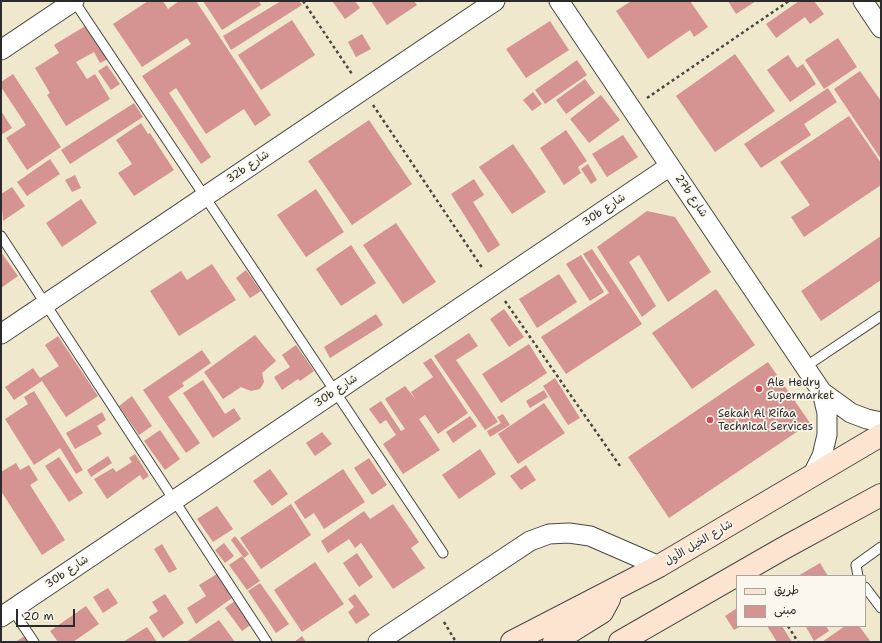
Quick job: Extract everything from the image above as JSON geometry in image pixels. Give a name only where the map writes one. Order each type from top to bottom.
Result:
[{"type":"main road","name":"شارع الخيل الأول","points":[[512,642],[659,566],[881,435]]},
{"type":"main road","points":[[737,575],[881,495]]},
{"type":"main road","points":[[620,642],[736,575]]},
{"type":"main road","points":[[554,642],[602,612],[611,592]]},
{"type":"street","points":[[1,50],[74,1]]},
{"type":"street","name":"32b شارع","points":[[1,334],[495,1]]},
{"type":"street","name":"27b شارع","points":[[559,1],[822,392],[836,404],[851,413],[881,422]]},
{"type":"street","points":[[871,5],[881,28]]},
{"type":"street","name":"30b شارع","points":[[6,613],[670,166]]},
{"type":"street","name":"27b شارع","points":[[812,476],[822,456],[827,435],[827,413],[822,392]]},
{"type":"street","points":[[378,642],[530,541],[549,534],[569,533],[590,536],[659,566]]},
{"type":"lane","points":[[74,1],[443,553]]},
{"type":"lane","points":[[1,236],[267,642]]},
{"type":"lane","points":[[805,367],[881,316]]},
{"type":"lane","points":[[858,575],[856,565],[881,547]]},
{"type":"lane","points":[[866,588],[881,608]]},
{"type":"lane","points":[[6,613],[34,642]]},
{"type":"path","points":[[303,1],[494,285],[620,466]]},
{"type":"path","points":[[631,108],[789,1]]},
{"type":"path","points":[[789,627],[798,642]]},
{"type":"building","points":[[148,1],[163,1],[168,9],[179,1],[196,1],[271,115],[255,126],[244,109],[206,134],[176,88],[169,93],[211,157],[201,164],[142,76],[191,44],[187,38],[142,67],[113,24]]},
{"type":"building","points":[[203,1],[259,1],[261,5],[222,30]]},
{"type":"building","points":[[281,1],[299,1],[302,5],[231,50],[223,36]]},
{"type":"building","points":[[332,1],[355,1],[360,8],[345,19]]},
{"type":"building","points":[[371,1],[414,1],[417,5],[387,25]]},
{"type":"building","points":[[631,1],[690,1],[708,27],[694,37],[690,30],[648,59],[616,11]]},
{"type":"building","points":[[728,1],[756,1],[736,14]]},
{"type":"building","points":[[799,1],[814,1],[824,14],[810,24],[805,17],[776,38],[766,24]]},
{"type":"building","points":[[292,20],[315,55],[261,90],[238,55]]},
{"type":"building","points":[[550,21],[569,50],[526,78],[506,49]]},
{"type":"building","points":[[87,25],[108,59],[100,63],[94,52],[76,62],[87,79],[95,74],[110,99],[66,126],[47,95],[50,93],[35,68],[59,53],[54,45]]},
{"type":"building","points":[[362,34],[371,49],[356,57],[348,42]]},
{"type":"building","points":[[838,38],[857,67],[824,89],[805,60]]},
{"type":"building","points":[[735,54],[775,111],[715,152],[676,96]]},
{"type":"building","points":[[788,55],[797,68],[803,64],[816,84],[790,102],[767,70]]},
{"type":"building","points":[[577,60],[587,75],[545,104],[535,90]]},
{"type":"building","points":[[107,65],[120,84],[111,90],[98,71]]},
{"type":"building","points":[[860,71],[881,101],[881,159],[834,89]]},
{"type":"building","points":[[13,74],[61,147],[27,170],[6,138],[26,125],[1,87],[1,82]]},
{"type":"building","points":[[585,79],[595,93],[566,114],[556,100]]},
{"type":"building","points":[[828,88],[837,102],[804,124],[811,135],[761,168],[744,144]]},
{"type":"building","points":[[533,92],[542,104],[532,111],[523,100]]},
{"type":"building","points":[[601,95],[620,120],[589,143],[570,119]]},
{"type":"building","points":[[134,103],[143,117],[70,164],[61,150]]},
{"type":"building","points":[[1,111],[12,128],[1,135]]},
{"type":"building","points":[[849,116],[881,163],[881,185],[804,237],[791,217],[810,205],[780,162]]},
{"type":"building","points":[[369,120],[412,184],[352,225],[308,161]]},
{"type":"building","points":[[141,123],[148,134],[150,133],[174,170],[134,196],[118,173],[132,164],[116,140]]},
{"type":"building","points":[[566,130],[587,161],[578,167],[581,173],[564,185],[540,148]]},
{"type":"building","points":[[623,135],[638,157],[607,177],[592,154]]},
{"type":"building","points":[[513,144],[546,192],[512,214],[479,167]]},
{"type":"building","points":[[50,159],[60,174],[27,196],[17,182]]},
{"type":"building","points":[[588,164],[597,180],[591,184],[581,169]]},
{"type":"building","points":[[75,175],[81,188],[72,192],[65,180]]},
{"type":"building","points":[[474,179],[484,195],[473,202],[500,245],[488,253],[451,194]]},
{"type":"building","points":[[12,187],[25,206],[3,221],[1,194]]},
{"type":"building","points":[[316,189],[344,232],[306,257],[277,215]]},
{"type":"building","points":[[81,199],[97,223],[62,247],[46,223]]},
{"type":"building","points":[[647,211],[675,217],[711,272],[668,302],[639,255],[629,262],[656,306],[642,317],[597,247]]},
{"type":"building","points":[[396,223],[436,282],[403,304],[363,245]]},
{"type":"building","points":[[881,236],[881,280],[821,321],[801,291]]},
{"type":"building","points":[[351,245],[376,283],[341,306],[316,269]]},
{"type":"building","points":[[592,249],[642,324],[566,374],[541,337],[609,293],[583,254]]},
{"type":"building","points":[[1,252],[18,276],[1,288]]},
{"type":"building","points":[[581,255],[604,292],[590,301],[566,264]]},
{"type":"building","points":[[212,264],[236,300],[179,336],[150,291],[181,271],[187,280]]},
{"type":"building","points":[[246,270],[261,291],[250,298],[236,278]]},
{"type":"building","points":[[559,274],[577,302],[537,328],[519,299]]},
{"type":"building","points":[[716,289],[755,345],[692,389],[652,333]]},
{"type":"building","points":[[504,309],[524,337],[509,347],[490,319]]},
{"type":"building","points":[[376,314],[383,325],[330,358],[324,347]]},
{"type":"building","points":[[469,333],[478,346],[456,360],[498,422],[485,430],[434,356]]},
{"type":"building","points":[[255,335],[276,361],[262,373],[264,382],[260,389],[251,391],[241,387],[223,399],[204,372]]},
{"type":"building","points":[[58,336],[98,396],[66,417],[42,381],[14,400],[5,387],[33,368],[40,378],[59,366],[45,345]]},
{"type":"building","points":[[529,344],[547,373],[501,403],[482,374]]},
{"type":"building","points":[[296,345],[314,371],[300,381],[298,379],[282,390],[274,377],[290,367],[282,355]]},
{"type":"building","points":[[202,350],[211,363],[182,383],[184,386],[168,397],[200,443],[186,453],[143,390]]},
{"type":"building","points":[[431,358],[468,413],[438,434],[425,415],[419,419],[440,450],[403,474],[383,444],[396,435],[386,420],[380,424],[369,409],[381,401],[401,431],[405,429],[385,399],[405,386],[416,400],[411,392],[433,377],[423,363]]},
{"type":"building","points":[[768,362],[810,423],[669,518],[628,457]]},
{"type":"building","points":[[555,378],[580,418],[568,425],[543,386]]},
{"type":"building","points":[[203,380],[225,414],[234,408],[241,419],[213,438],[183,393]]},
{"type":"building","points":[[544,390],[548,397],[530,408],[526,401]]},
{"type":"building","points":[[34,391],[83,470],[76,474],[60,448],[34,465],[5,419],[28,404],[24,397]]},
{"type":"building","points":[[132,396],[152,426],[139,435],[119,406]]},
{"type":"building","points":[[544,403],[565,433],[518,464],[498,434]]},
{"type":"building","points":[[102,412],[106,420],[97,426],[102,434],[75,449],[66,433]]},
{"type":"building","points":[[503,414],[510,425],[490,437],[487,431],[501,423],[497,417]]},
{"type":"building","points":[[470,416],[477,426],[453,443],[446,432]]},
{"type":"building","points":[[160,430],[180,459],[165,470],[144,441]]},
{"type":"building","points":[[322,432],[332,444],[315,456],[306,443]]},
{"type":"building","points":[[480,449],[496,474],[459,499],[442,475]]},
{"type":"building","points":[[135,454],[149,476],[143,480],[140,475],[107,499],[94,479],[113,468],[116,472],[132,462],[129,458]]},
{"type":"building","points":[[108,456],[112,463],[91,477],[87,470]]},
{"type":"building","points":[[59,457],[83,493],[69,502],[45,466]]},
{"type":"building","points":[[369,458],[387,485],[372,495],[354,468]]},
{"type":"building","points":[[16,463],[20,470],[29,465],[38,480],[30,485],[65,540],[42,555],[1,491],[1,472]]},
{"type":"building","points":[[526,465],[536,480],[521,490],[510,476]]},
{"type":"building","points":[[270,469],[288,494],[272,506],[253,481]]},
{"type":"building","points":[[343,469],[365,502],[324,529],[314,513],[305,519],[294,502]]},
{"type":"building","points":[[291,504],[311,535],[261,569],[240,538]]},
{"type":"building","points":[[393,504],[419,542],[411,548],[425,568],[393,589],[361,543],[355,548],[349,539],[328,553],[321,541],[364,511],[370,519]]},
{"type":"building","points":[[217,506],[233,529],[213,542],[197,519]]},
{"type":"building","points":[[235,536],[249,554],[244,558],[231,540]]},
{"type":"building","points":[[224,543],[234,556],[225,563],[215,550]]},
{"type":"building","points":[[162,544],[177,569],[169,573],[154,549]]},
{"type":"building","points":[[357,553],[373,577],[359,587],[343,563]]},
{"type":"building","points":[[242,556],[260,581],[247,590],[229,565]]},
{"type":"building","points":[[315,562],[344,604],[302,632],[274,590]]},
{"type":"building","points":[[820,563],[827,575],[800,575]]},
{"type":"building","points":[[217,574],[232,598],[196,624],[187,608],[206,596],[199,585]]},
{"type":"building","points":[[260,583],[289,624],[276,633],[248,591]]},
{"type":"building","points":[[108,588],[118,603],[103,613],[93,597]]},
{"type":"building","points":[[165,594],[184,623],[163,638],[149,617],[158,611],[152,602]]},
{"type":"building","points":[[355,594],[370,615],[356,624],[348,612],[354,607],[348,599]]},
{"type":"building","points":[[236,600],[252,624],[242,631],[225,608]]},
{"type":"building","points":[[86,606],[99,624],[73,642],[58,642],[50,631]]},
{"type":"building","points":[[736,609],[736,627],[739,627],[734,630],[725,616]]},
{"type":"building","points":[[219,620],[235,642],[186,642]]},
{"type":"building","points":[[147,627],[157,642],[123,642]]},
{"type":"building","points":[[768,627],[783,627],[792,642],[777,642]]},
{"type":"building","points":[[806,627],[827,627],[829,631],[814,641]]},
{"type":"building","points":[[844,627],[860,627],[871,642],[822,642]]},
{"type":"building","points":[[25,636],[29,642],[15,642]]},
{"type":"building","points":[[302,636],[306,642],[294,642]]},
{"type":"place","name":"Ale Hedry Supermarket","points":[[759,389]]},
{"type":"place","name":"Sekah Al Rifaa Technical Services","points":[[710,420]]}]
